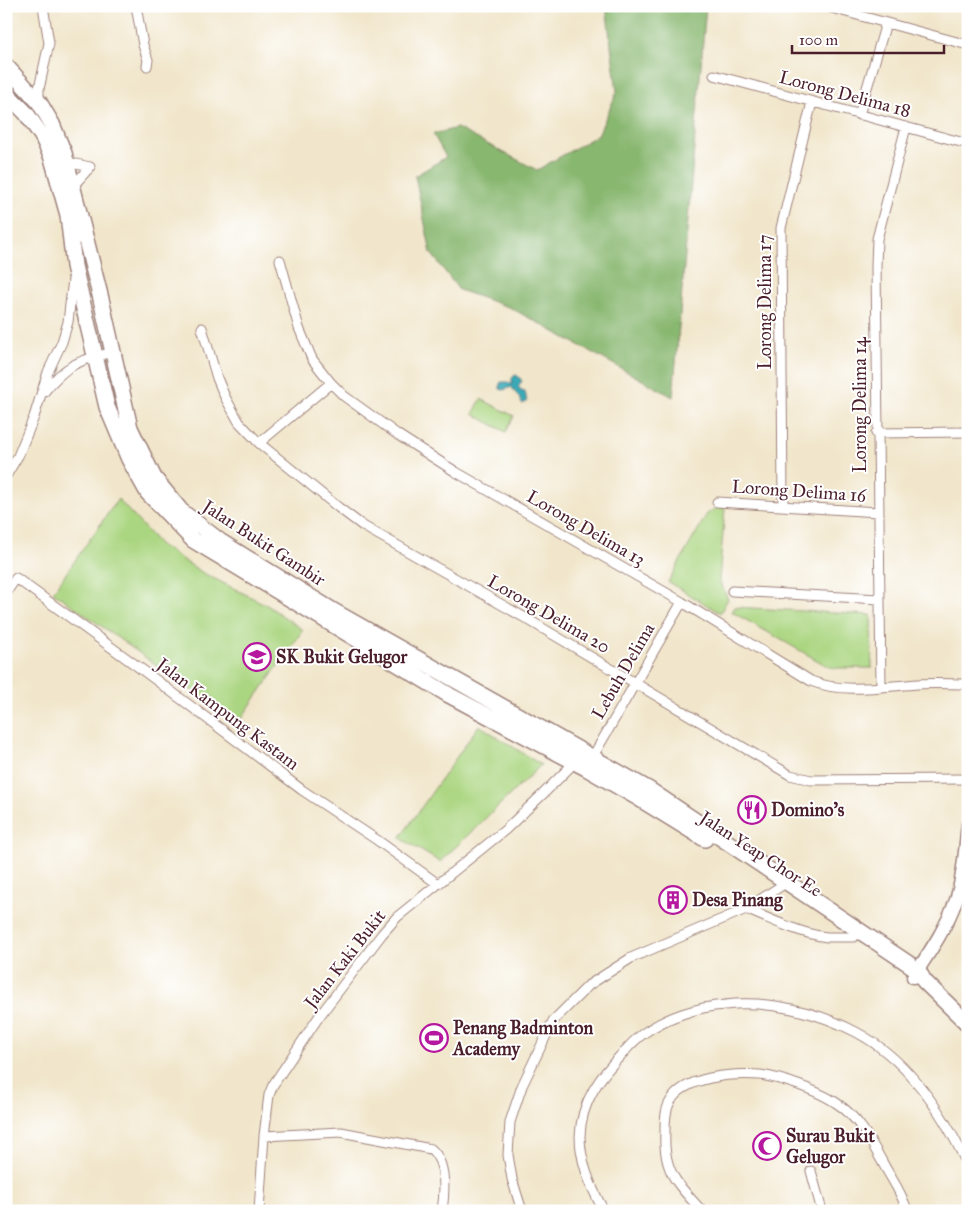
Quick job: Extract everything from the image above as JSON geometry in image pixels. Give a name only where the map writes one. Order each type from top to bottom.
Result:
[{"type":"main road","name":"Jalan Bukit Gambir","points":[[6,66],[20,79],[52,124],[67,162],[130,428],[154,478],[181,510],[221,542],[330,609],[592,758]]},
{"type":"main road","name":"Jalan Bukit Gambir","points":[[6,93],[26,114],[42,136],[52,158],[68,215],[74,266],[107,407],[129,459],[148,493],[194,540],[440,690],[575,762]]},
{"type":"main road","name":"Jalan Yeap Chor Ee","points":[[592,758],[648,789],[854,937],[919,976]]},
{"type":"main road","name":"Jalan Yeap Chor Ee","points":[[575,762],[783,885],[919,976],[968,1024]]},
{"type":"street","points":[[38,102],[49,43],[43,6]]},
{"type":"street","points":[[136,6],[143,45],[148,60],[147,66]]},
{"type":"street","points":[[824,6],[968,45]]},
{"type":"street","points":[[859,115],[886,23]]},
{"type":"street","points":[[20,79],[34,81],[44,71]]},
{"type":"street","name":"Lorong Delima 18","points":[[714,75],[968,144]]},
{"type":"street","name":"Lorong Delima 17","points":[[783,506],[781,228],[812,102]]},
{"type":"street","name":"Lorong Delima 14","points":[[881,686],[876,434],[877,239],[906,127]]},
{"type":"street","points":[[67,162],[90,167],[73,186]]},
{"type":"street","name":"Lorong Delima 13","points":[[280,260],[305,342],[316,364],[331,383],[344,396],[398,435],[456,472],[682,602],[822,686],[835,688],[924,683],[968,684]]},
{"type":"street","points":[[6,476],[18,456],[48,372],[62,342],[68,322],[74,266]]},
{"type":"street","name":"Lorong Delima 20","points":[[202,328],[210,357],[225,397],[239,422],[259,443],[290,470],[364,526],[527,619],[790,775],[804,780],[968,779]]},
{"type":"street","points":[[39,398],[56,377],[69,367],[79,361],[113,352]]},
{"type":"street","points":[[259,443],[331,383]]},
{"type":"street","points":[[876,434],[968,432]]},
{"type":"street","name":"Lorong Delima 16","points":[[718,502],[878,512]]},
{"type":"street","name":"Jalan Kampung Kastam","points":[[6,593],[16,578],[302,790],[377,840],[438,884]]},
{"type":"street","points":[[732,591],[879,599]]},
{"type":"street","name":"Lebuh Delima","points":[[592,758],[682,602]]},
{"type":"street","name":"Jalan Kaki Bukit","points":[[259,1211],[269,1095],[276,1079],[318,1018],[382,934],[407,908],[505,830],[575,762]]},
{"type":"street","points":[[919,976],[952,911],[962,898],[962,867],[968,824]]},
{"type":"street","points":[[962,867],[968,880]]},
{"type":"street","points":[[522,1211],[512,1179],[508,1155],[510,1122],[522,1086],[553,1021],[589,985],[630,958],[746,908],[783,885]]},
{"type":"street","points":[[746,908],[768,919],[825,937],[854,937]]},
{"type":"street","points":[[604,1211],[585,1170],[580,1137],[581,1122],[595,1085],[608,1068],[642,1034],[664,1021],[687,1013],[725,1004],[764,1005],[801,1011],[827,1018],[858,1032],[884,1051],[922,1089],[953,1134],[968,1166]]},
{"type":"street","points":[[702,1211],[676,1182],[668,1165],[664,1147],[665,1121],[669,1103],[678,1091],[697,1081],[739,1074],[761,1075],[805,1088],[834,1102],[849,1113],[865,1131],[897,1188],[907,1211]]},
{"type":"street","points":[[264,1136],[341,1132],[431,1149],[437,1154],[443,1176],[442,1211]]},
{"type":"street","points":[[811,1171],[822,1211]]},
{"type":"green space","points":[[606,6],[706,6],[673,397],[511,308],[459,290],[431,253],[415,176],[446,157],[433,134],[457,128],[537,170],[598,135],[617,92]]},
{"type":"green space","points":[[481,399],[514,416],[506,432],[473,414]]},
{"type":"green space","points":[[118,499],[160,545],[203,573],[267,605],[303,630],[238,723],[53,592]]},
{"type":"green space","points":[[717,507],[725,508],[719,580],[728,599],[720,613],[668,582],[707,514]]},
{"type":"green space","points":[[735,607],[871,615],[872,668],[829,667],[732,612]]},
{"type":"green space","points":[[479,725],[541,765],[440,862],[400,838]]},
{"type":"water","points":[[515,375],[522,381],[518,386],[521,390],[525,391],[527,402],[522,404],[512,387],[500,389],[501,382],[508,382],[512,385],[512,378]]},
{"type":"place","name":"SK Bukit Gelugor","points":[[257,657]]},
{"type":"place","name":"Domino's","points":[[752,810]]},
{"type":"place","name":"Desa Pinang","points":[[673,900]]},
{"type":"place","name":"Penang Badminton Academy","points":[[434,1038]]},
{"type":"place","name":"Surau Bukit Gelugor","points":[[767,1146]]}]
